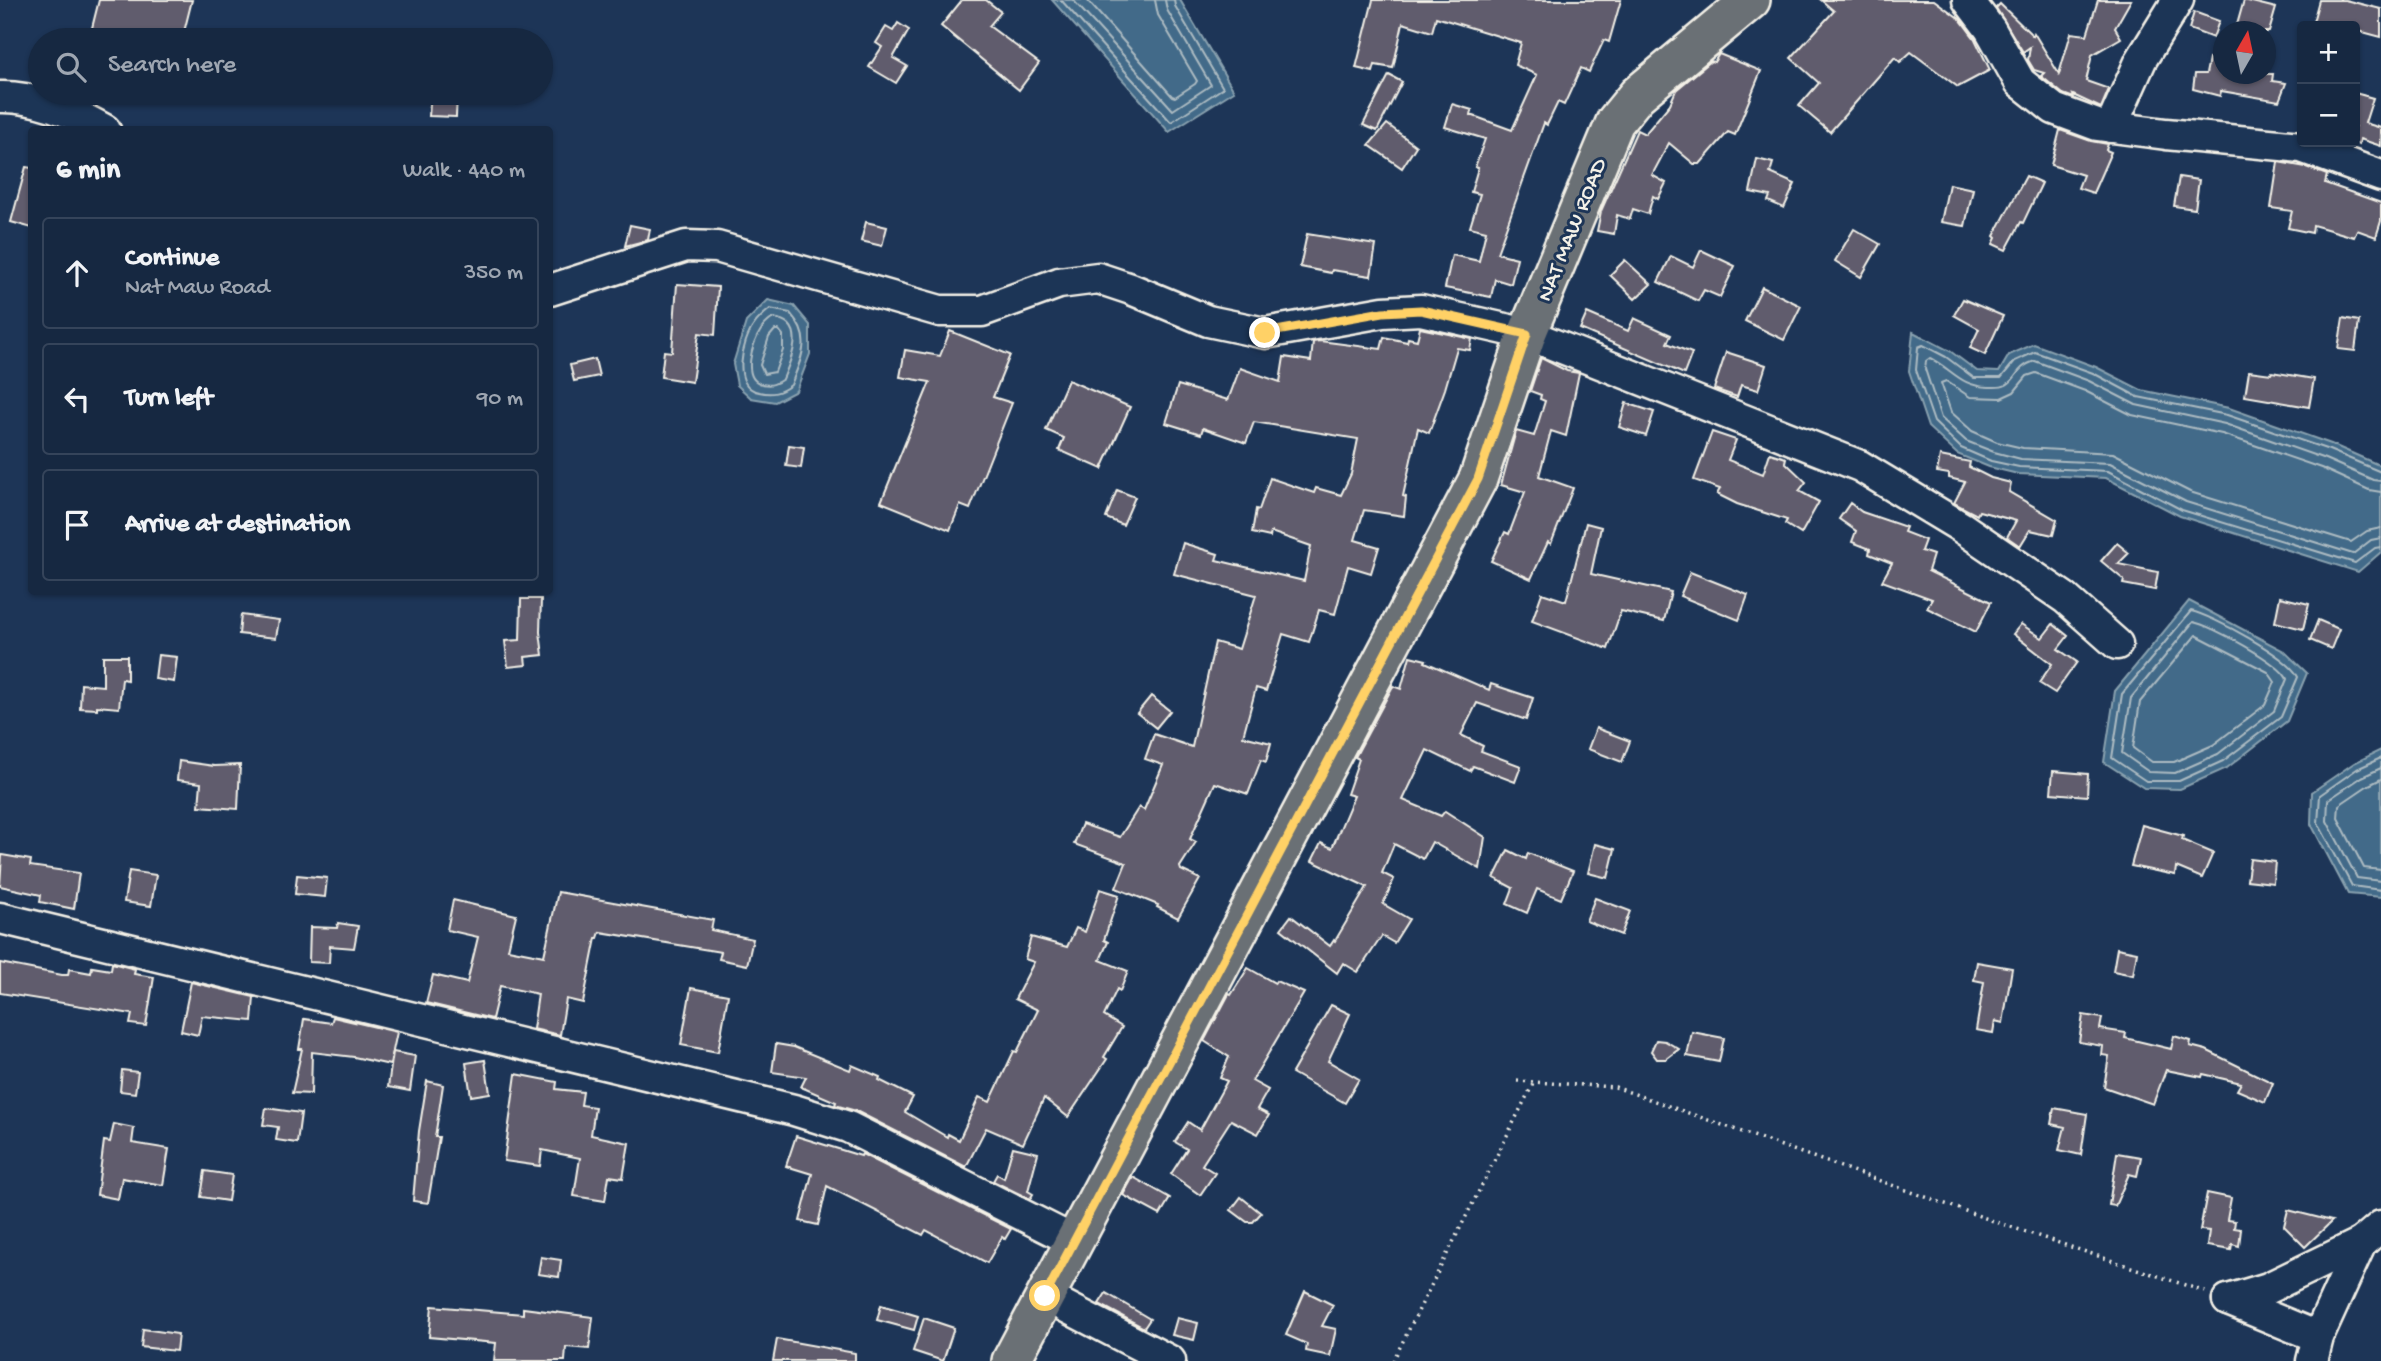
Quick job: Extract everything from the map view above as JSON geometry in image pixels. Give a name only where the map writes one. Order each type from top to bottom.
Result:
[{"type":"main road","name":"NAT MAW ROAD","points":[[1011,1361],[1478,479],[1527,334],[1615,122],[1637,95],[1751,0]]},
{"type":"street","points":[[1968,0],[1990,29],[2020,82],[2054,109],[2097,125],[2301,147],[2381,176]]},
{"type":"street","points":[[2111,127],[2141,60],[2178,0]]},
{"type":"street","points":[[0,97],[28,100]]},
{"type":"street","points":[[46,105],[78,114],[98,126]]},
{"type":"street","points":[[553,289],[686,246],[717,247],[940,311],[982,311],[1059,283],[1098,278],[1208,320],[1265,333],[1383,312],[1421,310],[1527,334],[1860,466],[1961,527],[2065,598],[2117,644]]},
{"type":"street","points":[[0,918],[821,1118],[848,1127],[1074,1241]]},
{"type":"street","points":[[2228,1300],[2268,1288],[2371,1234]]},
{"type":"street","points":[[2228,1300],[2315,1349],[2371,1234]]},
{"type":"street","points":[[1045,1296],[1170,1361]]},
{"type":"path","points":[[1517,1081],[1615,1087],[2002,1224],[2228,1300]]},
{"type":"path","points":[[1393,1361],[1534,1082]]},
{"type":"water","points":[[1052,0],[1180,0],[1234,91],[1169,132]]},
{"type":"water","points":[[768,300],[794,306],[810,325],[810,354],[796,391],[775,402],[751,398],[737,385],[733,364],[746,322]]},
{"type":"water","points":[[1913,332],[1950,351],[1977,371],[1999,372],[2009,355],[2034,344],[2096,367],[2141,390],[2229,408],[2331,444],[2381,466],[2381,552],[2358,572],[2180,516],[2106,478],[2018,474],[1989,467],[1957,454],[1928,427],[1909,371]]},
{"type":"water","points":[[2189,601],[2284,651],[2307,673],[2287,721],[2227,768],[2180,789],[2144,788],[2104,762],[2115,691]]},
{"type":"water","points":[[2381,750],[2381,897],[2348,894],[2311,824],[2312,792],[2354,763]]},
{"type":"building","points":[[99,0],[192,0],[185,28],[92,28]]},
{"type":"building","points":[[962,0],[986,0],[1001,12],[989,26],[1039,63],[1019,90],[941,26]]},
{"type":"building","points":[[1373,0],[1621,0],[1609,42],[1604,40],[1589,72],[1581,68],[1564,105],[1558,102],[1547,125],[1544,123],[1497,253],[1517,258],[1511,284],[1495,279],[1491,297],[1445,288],[1452,255],[1479,261],[1486,231],[1470,227],[1480,194],[1471,192],[1478,168],[1475,167],[1485,139],[1445,127],[1452,104],[1472,110],[1471,115],[1512,130],[1537,75],[1515,65],[1521,43],[1436,17],[1432,32],[1403,23],[1393,68],[1375,65],[1373,72],[1356,68]]},
{"type":"building","points":[[1821,0],[1934,0],[1960,19],[1975,39],[1990,70],[1958,87],[1911,52],[1900,62],[1895,57],[1830,132],[1799,106],[1819,83],[1791,58],[1834,11]]},
{"type":"building","points":[[2098,0],[2131,0],[2115,28],[2121,38],[2092,55],[2086,81],[2109,89],[2101,108],[2073,95],[2074,98],[2063,94],[2041,76],[2044,73],[2034,70],[2028,60],[2030,47],[2023,52],[1996,8],[2000,4],[2033,36],[2034,33],[2059,74],[2071,33],[2087,35]]},
{"type":"building","points":[[2244,0],[2276,8],[2272,21],[2238,21]]},
{"type":"building","points":[[2319,0],[2345,0],[2381,9],[2381,37],[2360,31],[2360,21],[2313,21]]},
{"type":"building","points":[[2194,12],[2219,21],[2213,21],[2213,38],[2189,29]]},
{"type":"building","points":[[898,23],[909,30],[893,58],[907,66],[896,83],[869,67],[882,47],[876,43],[886,27],[893,31]]},
{"type":"building","points":[[1719,54],[1761,71],[1735,135],[1728,132],[1700,164],[1694,164],[1669,143],[1652,175],[1666,183],[1658,199],[1653,196],[1648,214],[1633,209],[1630,219],[1617,215],[1614,234],[1597,231],[1601,211],[1637,130],[1645,134],[1670,104],[1676,90],[1711,61],[1714,62]]},
{"type":"building","points":[[2209,59],[2213,60],[2213,84],[2286,83],[2279,101],[2221,91],[2220,96],[2193,89],[2195,74],[2206,74]]},
{"type":"building","points":[[1389,75],[1402,82],[1377,131],[1363,125]]},
{"type":"building","points":[[2360,94],[2373,98],[2365,123],[2381,128],[2381,146],[2360,139]]},
{"type":"building","points":[[430,105],[457,105],[456,117],[429,116]]},
{"type":"building","points":[[1387,124],[1416,146],[1402,168],[1369,145]]},
{"type":"building","points":[[2060,130],[2108,144],[2106,150],[2111,152],[2093,193],[2078,188],[2083,175],[2051,165]]},
{"type":"building","points":[[1757,159],[1773,163],[1770,173],[1795,184],[1784,208],[1768,201],[1770,196],[1750,192]]},
{"type":"building","points":[[2278,162],[2306,167],[2327,175],[2325,183],[2381,203],[2381,221],[2376,237],[2357,230],[2354,237],[2313,225],[2312,233],[2288,228],[2292,211],[2271,208]]},
{"type":"building","points":[[26,167],[28,167],[28,227],[11,222]]},
{"type":"building","points":[[2026,176],[2042,183],[2023,223],[2021,222],[2006,250],[1993,244],[1996,238],[1994,236]]},
{"type":"building","points":[[2179,177],[2199,180],[2195,209],[2174,206]]},
{"type":"building","points":[[1949,184],[1973,189],[1965,226],[1941,222]]},
{"type":"building","points":[[866,222],[887,227],[882,246],[861,241]]},
{"type":"building","points":[[630,225],[650,229],[648,240],[625,246]]},
{"type":"building","points":[[1854,229],[1880,244],[1861,277],[1835,261]]},
{"type":"building","points":[[1307,234],[1376,245],[1371,276],[1300,267]]},
{"type":"building","points":[[1701,250],[1735,266],[1720,297],[1704,290],[1698,301],[1658,282],[1671,256],[1693,267]]},
{"type":"building","points":[[1625,260],[1651,284],[1635,299],[1610,275]]},
{"type":"building","points":[[677,284],[718,287],[715,335],[699,333],[692,382],[661,377],[664,351],[672,352]]},
{"type":"building","points":[[1762,287],[1801,306],[1784,340],[1745,321]]},
{"type":"building","points":[[1963,299],[2003,316],[1985,355],[1970,348],[1979,329],[1954,315]]},
{"type":"building","points":[[1587,313],[1628,331],[1634,318],[1671,335],[1667,343],[1692,353],[1684,374],[1580,329]]},
{"type":"building","points":[[2343,318],[2359,321],[2355,351],[2338,349]]},
{"type":"building","points":[[1420,328],[1472,339],[1470,350],[1457,348],[1429,433],[1418,428],[1403,496],[1406,497],[1404,516],[1364,510],[1355,540],[1379,547],[1371,573],[1348,566],[1335,614],[1319,610],[1309,642],[1283,634],[1266,691],[1256,688],[1243,736],[1271,743],[1266,762],[1261,760],[1248,794],[1215,783],[1190,839],[1196,842],[1180,867],[1200,879],[1178,918],[1157,907],[1158,905],[1116,888],[1126,863],[1074,844],[1082,824],[1120,837],[1139,807],[1144,810],[1163,765],[1145,759],[1154,734],[1192,747],[1215,642],[1239,649],[1256,595],[1174,574],[1183,543],[1218,554],[1216,560],[1304,581],[1311,546],[1271,532],[1270,537],[1252,533],[1256,509],[1259,510],[1270,478],[1314,493],[1316,488],[1341,495],[1351,474],[1358,439],[1254,422],[1246,443],[1203,428],[1201,434],[1166,423],[1178,385],[1228,400],[1240,368],[1280,382],[1284,357],[1311,361],[1313,342],[1381,349],[1384,337],[1407,342],[1408,338],[1417,340]]},
{"type":"building","points":[[950,331],[1010,355],[993,397],[1012,403],[970,509],[960,505],[950,530],[881,502],[930,382],[900,377],[905,350],[940,356]]},
{"type":"building","points":[[1726,352],[1766,365],[1758,390],[1741,385],[1737,397],[1714,389]]},
{"type":"building","points":[[1541,358],[1567,371],[1579,373],[1566,436],[1551,431],[1539,476],[1573,488],[1551,544],[1548,542],[1531,579],[1491,561],[1505,532],[1509,534],[1525,492],[1501,485],[1516,431],[1534,436],[1545,401],[1540,399],[1541,395],[1530,391]]},
{"type":"building","points":[[595,359],[599,376],[574,381],[570,365]]},
{"type":"building","points":[[2249,371],[2314,379],[2309,407],[2245,396]]},
{"type":"building","points":[[1068,380],[1130,407],[1102,469],[1059,450],[1064,438],[1046,430]]},
{"type":"building","points":[[1626,403],[1654,412],[1646,436],[1619,427]]},
{"type":"building","points":[[1712,432],[1736,440],[1728,460],[1763,474],[1770,453],[1786,458],[1785,462],[1806,482],[1799,491],[1819,502],[1801,534],[1785,524],[1787,520],[1737,504],[1717,494],[1720,489],[1694,480]]},
{"type":"building","points":[[789,445],[804,447],[801,468],[786,466]]},
{"type":"building","points":[[1940,456],[1970,462],[1969,467],[1991,478],[2011,483],[2009,492],[2057,520],[2053,535],[2030,530],[2020,546],[2007,537],[2016,521],[1979,511],[1977,515],[1954,503],[1965,482],[1949,478],[1949,474],[1937,472]]},
{"type":"building","points":[[1117,490],[1135,497],[1123,525],[1106,518]]},
{"type":"building","points":[[1850,503],[1862,512],[1906,527],[1904,532],[1925,540],[1921,551],[1933,555],[1928,571],[1991,602],[1976,632],[1927,608],[1932,599],[1882,581],[1892,563],[1869,554],[1870,549],[1852,542],[1856,531],[1839,519]]},
{"type":"building","points":[[1586,523],[1601,527],[1591,574],[1671,592],[1664,621],[1621,611],[1608,649],[1532,621],[1542,593],[1566,601]]},
{"type":"building","points":[[2117,543],[2129,553],[2118,564],[2158,572],[2155,590],[2123,584],[2124,580],[2101,561]]},
{"type":"building","points":[[1690,572],[1748,595],[1739,620],[1680,596]]},
{"type":"building","points":[[2280,597],[2309,604],[2303,629],[2275,622]]},
{"type":"building","points":[[521,599],[541,599],[540,632],[543,655],[525,657],[526,665],[508,667],[505,641],[520,640]]},
{"type":"building","points":[[241,615],[279,620],[276,638],[239,634]]},
{"type":"building","points":[[2318,620],[2339,629],[2331,649],[2310,640]]},
{"type":"building","points":[[2021,624],[2042,638],[2053,624],[2068,636],[2058,649],[2077,662],[2055,693],[2039,683],[2052,664],[2013,634]]},
{"type":"building","points":[[158,655],[177,657],[174,682],[155,679]]},
{"type":"building","points":[[103,656],[127,656],[127,680],[122,679],[119,708],[80,708],[81,684],[103,686]]},
{"type":"building","points":[[1410,656],[1426,660],[1425,662],[1489,690],[1491,684],[1533,698],[1526,720],[1477,703],[1461,735],[1483,746],[1481,751],[1521,766],[1515,782],[1473,766],[1470,771],[1427,750],[1403,800],[1441,816],[1445,811],[1485,837],[1480,869],[1432,842],[1423,859],[1394,844],[1382,873],[1394,879],[1383,904],[1409,919],[1394,943],[1382,936],[1358,972],[1343,963],[1337,973],[1281,929],[1291,916],[1330,946],[1367,887],[1312,861],[1321,843],[1332,848],[1354,796],[1347,794],[1359,759],[1355,757],[1393,686],[1401,689]]},
{"type":"building","points":[[1151,696],[1170,711],[1156,728],[1137,713]]},
{"type":"building","points":[[1596,728],[1630,741],[1622,762],[1588,749]]},
{"type":"building","points":[[179,761],[214,766],[240,765],[238,809],[199,806],[201,783],[177,780]]},
{"type":"building","points":[[2053,771],[2088,774],[2087,796],[2051,793]]},
{"type":"building","points":[[2142,825],[2183,836],[2182,840],[2213,853],[2202,878],[2176,867],[2175,875],[2131,866]]},
{"type":"building","points":[[1595,844],[1615,849],[1608,878],[1588,873]]},
{"type":"building","points":[[1508,850],[1526,859],[1528,853],[1573,871],[1561,899],[1537,889],[1527,913],[1507,904],[1513,888],[1494,878]]},
{"type":"building","points":[[2,855],[31,860],[30,866],[79,873],[74,909],[40,902],[41,895],[0,886]]},
{"type":"building","points":[[2250,859],[2275,862],[2273,883],[2247,880]]},
{"type":"building","points":[[129,871],[156,875],[151,906],[124,902]]},
{"type":"building","points":[[297,875],[327,878],[325,897],[295,894]]},
{"type":"building","points":[[1100,889],[1119,895],[1104,940],[1108,942],[1100,960],[1128,971],[1120,991],[1117,989],[1104,1016],[1122,1027],[1104,1057],[1107,1059],[1068,1117],[1044,1098],[1023,1144],[986,1128],[966,1167],[856,1111],[835,1105],[836,1102],[801,1087],[806,1077],[772,1072],[776,1044],[794,1047],[850,1070],[852,1065],[880,1077],[879,1080],[913,1097],[905,1112],[947,1137],[948,1134],[959,1140],[979,1097],[990,1102],[1014,1051],[1017,1052],[1038,1010],[1015,999],[1034,962],[1025,959],[1031,937],[1067,947],[1076,928],[1085,932]]},
{"type":"building","points":[[558,892],[713,920],[711,930],[753,939],[747,965],[719,959],[721,952],[600,932],[596,938],[583,1003],[566,999],[560,1035],[533,1029],[538,994],[500,986],[492,1019],[426,1003],[433,975],[467,983],[478,937],[447,930],[453,900],[516,915],[508,949],[544,956]]},
{"type":"building","points":[[1595,898],[1630,911],[1621,935],[1586,921]]},
{"type":"building","points":[[338,923],[358,926],[354,948],[330,946],[329,963],[309,962],[310,927],[337,928]]},
{"type":"building","points":[[2117,948],[2137,952],[2133,975],[2113,971]]},
{"type":"building","points":[[1977,962],[2012,968],[2003,1023],[1995,1021],[1993,1033],[1976,1030],[1984,982],[1974,980]]},
{"type":"building","points":[[0,963],[68,975],[69,969],[91,973],[92,967],[111,970],[112,963],[135,969],[134,974],[154,977],[146,1026],[130,1024],[132,1014],[0,993]]},
{"type":"building","points":[[1248,968],[1275,983],[1276,981],[1304,993],[1252,1081],[1268,1090],[1257,1109],[1269,1115],[1258,1134],[1231,1120],[1202,1165],[1215,1173],[1200,1195],[1171,1174],[1187,1149],[1175,1142],[1188,1122],[1200,1130],[1227,1081],[1220,1078],[1229,1057],[1204,1041],[1229,994],[1231,995]]},
{"type":"building","points":[[191,982],[254,997],[252,1021],[202,1016],[198,1035],[181,1031]]},
{"type":"building","points":[[691,988],[728,995],[718,1052],[681,1045]]},
{"type":"building","points":[[1331,1005],[1350,1014],[1328,1061],[1359,1079],[1345,1103],[1292,1073]]},
{"type":"building","points":[[2083,1015],[2102,1018],[2100,1029],[2126,1033],[2125,1038],[2171,1049],[2174,1036],[2191,1041],[2190,1046],[2206,1050],[2273,1083],[2265,1102],[2237,1090],[2241,1083],[2203,1074],[2202,1077],[2166,1070],[2153,1104],[2104,1087],[2109,1056],[2102,1055],[2103,1046],[2079,1042]]},
{"type":"building","points":[[333,1017],[397,1032],[390,1065],[312,1052],[311,1094],[292,1093],[302,1049],[299,1049],[304,1019],[331,1023]]},
{"type":"building","points":[[1692,1032],[1724,1038],[1719,1062],[1687,1056]]},
{"type":"building","points":[[1656,1040],[1665,1041],[1679,1049],[1666,1059],[1657,1059],[1651,1051]]},
{"type":"building","points":[[393,1052],[415,1056],[410,1091],[388,1087]]},
{"type":"building","points":[[485,1060],[490,1093],[471,1096],[466,1063]]},
{"type":"building","points":[[122,1070],[138,1072],[135,1093],[120,1091]]},
{"type":"building","points":[[516,1074],[557,1082],[556,1089],[583,1092],[581,1105],[595,1107],[591,1135],[629,1143],[623,1178],[609,1176],[605,1201],[574,1196],[580,1158],[542,1150],[540,1166],[504,1161]]},
{"type":"building","points":[[427,1081],[443,1085],[435,1137],[439,1137],[428,1203],[413,1201],[419,1131]]},
{"type":"building","points":[[266,1108],[301,1113],[297,1143],[276,1140],[278,1127],[263,1125]]},
{"type":"building","points":[[2054,1108],[2087,1114],[2081,1155],[2059,1150],[2065,1127],[2051,1124]]},
{"type":"building","points":[[114,1124],[134,1128],[132,1143],[169,1149],[163,1185],[122,1178],[118,1199],[97,1195],[104,1141],[110,1142]]},
{"type":"building","points":[[796,1136],[861,1156],[862,1154],[1011,1229],[1005,1239],[1002,1237],[987,1263],[926,1230],[923,1235],[827,1186],[818,1225],[800,1221],[812,1174],[786,1166]]},
{"type":"building","points":[[1013,1147],[1038,1153],[1028,1191],[1033,1194],[1030,1199],[993,1181],[997,1174],[1004,1178]]},
{"type":"building","points":[[2117,1153],[2141,1157],[2137,1176],[2129,1174],[2115,1206],[2109,1205]]},
{"type":"building","points":[[205,1171],[232,1175],[228,1201],[201,1197]]},
{"type":"building","points":[[1133,1177],[1170,1198],[1160,1215],[1123,1195]]},
{"type":"building","points":[[2207,1193],[2231,1198],[2227,1220],[2235,1221],[2234,1228],[2241,1229],[2239,1246],[2232,1244],[2231,1250],[2207,1246],[2209,1231],[2200,1230]]},
{"type":"building","points":[[1241,1197],[1261,1213],[1253,1222],[1247,1222],[1231,1210]]},
{"type":"building","points":[[2288,1210],[2332,1221],[2305,1247],[2284,1226]]},
{"type":"building","points":[[541,1257],[561,1260],[559,1277],[538,1274]]},
{"type":"building","points":[[1305,1291],[1333,1305],[1322,1326],[1336,1329],[1330,1356],[1306,1351],[1307,1344],[1286,1335]]},
{"type":"building","points":[[1106,1293],[1150,1319],[1144,1328],[1099,1304]]},
{"type":"building","points":[[881,1305],[918,1316],[914,1330],[877,1320]]},
{"type":"building","points":[[432,1306],[523,1314],[523,1308],[593,1317],[589,1349],[566,1347],[565,1361],[494,1361],[496,1343],[429,1337]]},
{"type":"building","points":[[924,1318],[954,1328],[943,1361],[913,1351]]},
{"type":"building","points":[[1177,1318],[1198,1323],[1194,1340],[1172,1335]]},
{"type":"building","points":[[143,1329],[178,1334],[176,1351],[141,1347]]},
{"type":"building","points":[[777,1339],[855,1353],[855,1361],[773,1361]]},
{"type":"route","points":[[1045,1296],[1478,479],[1527,334],[1421,310],[1383,312],[1265,333]]}]
